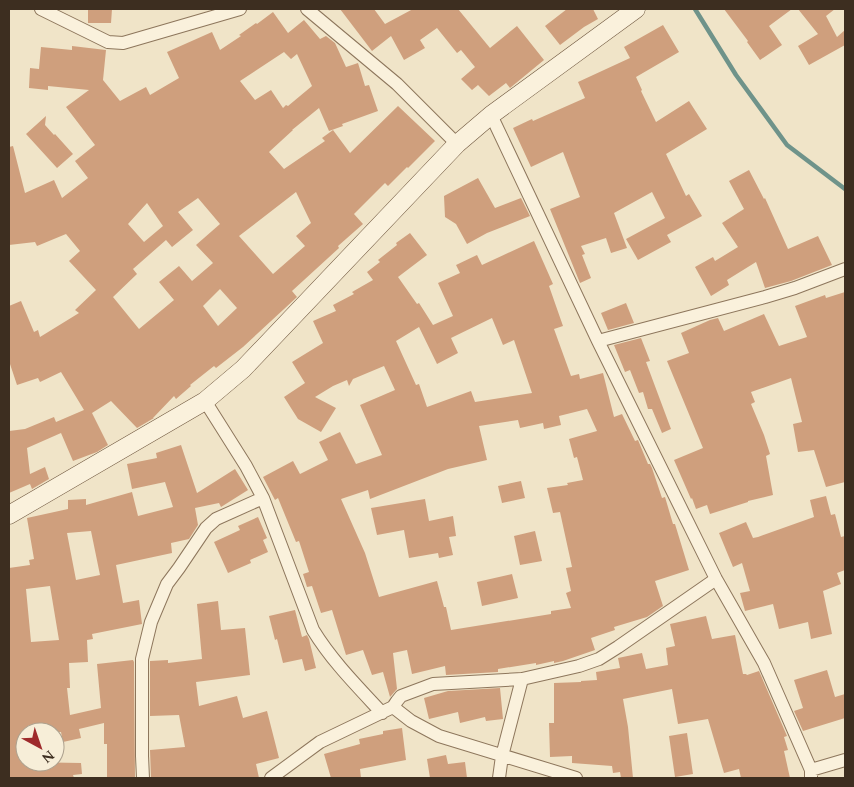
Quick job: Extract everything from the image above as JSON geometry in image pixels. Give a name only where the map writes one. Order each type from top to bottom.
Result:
[{"type":"street","points":[[41,9],[108,42],[123,43],[205,14],[240,9]]},
{"type":"street","points":[[307,9],[397,84],[457,144]]},
{"type":"street","points":[[9,516],[205,401],[243,369],[457,144],[491,116],[636,9]]},
{"type":"street","points":[[491,116],[598,341],[716,579],[764,663],[811,774],[845,760]]},
{"type":"street","points":[[598,341],[765,297],[845,269]]},
{"type":"street","points":[[205,401],[246,466],[263,498],[313,630],[340,668],[388,710],[439,736],[576,778]]},
{"type":"street","points":[[143,778],[142,659],[151,622],[167,584],[206,528],[216,519],[263,498]]},
{"type":"street","points":[[271,778],[320,742],[388,710],[401,696],[433,684],[522,678],[579,666],[599,659],[716,579]]},
{"type":"street","points":[[499,778],[502,756],[522,678]]},
{"type":"building","points":[[88,9],[112,9],[111,23],[88,23]]},
{"type":"building","points":[[340,9],[374,9],[385,24],[413,9],[458,9],[490,48],[517,26],[544,60],[510,88],[506,83],[489,96],[478,85],[472,90],[461,79],[475,67],[461,50],[457,53],[437,28],[420,40],[425,48],[404,60],[391,36],[372,51]]},
{"type":"building","points":[[567,9],[593,9],[598,19],[560,45],[545,26]]},
{"type":"building","points":[[724,9],[792,9],[769,26],[782,45],[760,60]]},
{"type":"building","points":[[798,9],[835,9],[826,16],[837,37],[845,30],[845,45],[809,65],[798,46],[818,34]]},
{"type":"building","points":[[273,12],[288,33],[304,20],[320,39],[326,36],[335,43],[346,67],[358,63],[365,86],[369,85],[378,111],[342,124],[343,126],[329,131],[319,108],[269,152],[284,169],[325,141],[322,138],[333,130],[350,153],[398,106],[435,141],[388,186],[385,183],[354,214],[363,224],[292,291],[297,297],[243,347],[216,368],[214,366],[176,399],[174,396],[154,418],[137,428],[111,401],[92,413],[108,445],[97,452],[73,461],[61,433],[27,448],[30,474],[45,467],[49,479],[32,489],[30,484],[9,493],[9,431],[25,429],[54,417],[56,422],[84,410],[61,372],[40,382],[38,378],[17,385],[9,361],[9,306],[21,301],[34,332],[38,330],[40,337],[79,313],[75,310],[96,290],[69,261],[80,251],[66,234],[37,246],[35,242],[9,245],[9,147],[13,146],[25,193],[54,180],[62,198],[88,178],[75,161],[95,145],[66,107],[89,90],[48,86],[48,90],[29,88],[30,68],[39,69],[41,47],[72,50],[72,46],[106,50],[103,80],[120,101],[146,87],[150,95],[179,78],[167,52],[212,32],[220,50]],"holes":[[[284,52],[291,59],[297,54],[312,86],[283,108],[271,90],[255,100],[240,81]],[[296,192],[311,223],[296,236],[305,246],[273,274],[239,236]],[[198,198],[220,224],[196,245],[213,263],[192,281],[179,266],[159,282],[174,300],[139,329],[113,297],[137,274],[133,269],[166,240],[172,247],[193,230],[178,212]],[[147,203],[163,226],[144,242],[128,224]],[[220,289],[237,308],[218,326],[203,306]]]},
{"type":"building","points":[[663,25],[679,52],[636,77],[656,122],[689,101],[707,129],[666,154],[686,196],[689,194],[702,216],[667,235],[671,242],[638,260],[626,239],[665,218],[652,192],[614,213],[627,248],[611,253],[606,238],[581,246],[585,254],[582,255],[591,278],[580,283],[550,209],[580,197],[563,152],[531,167],[513,128],[585,98],[578,82],[630,58],[624,47]]},
{"type":"building","points":[[46,116],[45,125],[73,154],[57,168],[26,134]]},
{"type":"building","points":[[749,170],[765,198],[788,249],[818,236],[832,265],[791,281],[765,288],[756,262],[727,280],[729,285],[711,296],[695,267],[713,257],[715,261],[738,247],[722,223],[744,209],[729,181]]},
{"type":"building","points":[[478,178],[495,208],[521,198],[530,216],[487,233],[467,244],[456,224],[445,217],[444,196]]},
{"type":"building","points":[[410,233],[427,255],[398,277],[417,304],[419,303],[433,325],[453,316],[438,283],[460,273],[456,265],[477,255],[482,265],[534,241],[553,284],[549,286],[563,326],[554,329],[571,376],[579,374],[580,379],[603,373],[614,417],[622,414],[635,441],[638,440],[648,464],[652,468],[662,498],[665,497],[673,524],[675,524],[689,570],[655,581],[663,606],[647,617],[614,627],[615,630],[591,638],[595,650],[563,661],[498,669],[498,672],[446,675],[445,666],[412,674],[407,650],[393,653],[397,689],[390,697],[383,672],[372,675],[363,650],[346,655],[332,610],[321,613],[312,586],[307,587],[303,574],[309,572],[299,541],[296,542],[278,498],[275,500],[263,477],[293,461],[300,474],[328,460],[319,442],[340,432],[356,464],[382,455],[360,405],[395,390],[384,366],[353,379],[349,386],[347,380],[315,397],[336,408],[321,432],[298,419],[284,397],[305,383],[292,362],[323,343],[313,321],[336,311],[333,305],[354,294],[352,292],[373,280],[367,272],[380,262],[378,260],[397,245],[396,243]],"holes":[[[492,318],[503,345],[514,340],[532,393],[475,402],[471,391],[427,407],[419,384],[416,385],[396,341],[419,327],[437,364],[458,353],[451,338]],[[587,409],[597,431],[569,439],[574,458],[577,457],[583,480],[567,483],[568,485],[547,488],[553,513],[560,512],[572,567],[566,568],[571,591],[566,593],[571,608],[551,611],[551,614],[451,630],[446,607],[444,607],[437,581],[379,597],[365,553],[341,499],[368,490],[370,499],[448,469],[487,460],[479,426],[518,420],[520,428],[543,423],[544,429],[561,425],[559,416]]]},
{"type":"building","points":[[845,292],[845,482],[826,487],[814,450],[798,452],[793,424],[802,422],[791,378],[751,392],[755,402],[751,404],[770,454],[766,456],[773,495],[710,514],[707,505],[696,509],[674,460],[703,448],[667,361],[689,353],[681,333],[718,318],[724,331],[764,314],[779,346],[807,337],[795,306],[825,295],[826,298]]},
{"type":"building","points":[[626,303],[634,323],[608,330],[601,313]]},
{"type":"building","points":[[641,338],[650,361],[646,362],[671,429],[662,433],[652,409],[648,409],[643,392],[639,393],[630,370],[625,372],[614,345]]},
{"type":"building","points":[[181,445],[197,493],[235,469],[248,490],[221,507],[219,503],[195,508],[198,525],[189,539],[171,543],[172,553],[116,565],[123,603],[139,600],[142,624],[92,634],[93,639],[87,640],[88,662],[69,663],[70,688],[67,688],[70,715],[101,708],[97,664],[133,660],[135,778],[107,778],[107,744],[104,744],[104,723],[79,729],[81,738],[65,742],[65,722],[15,722],[15,772],[65,772],[65,763],[81,763],[82,774],[73,775],[74,778],[9,778],[9,568],[30,565],[29,560],[34,559],[27,518],[68,509],[68,500],[86,499],[86,505],[132,492],[138,516],[173,507],[165,482],[132,489],[127,464],[157,458],[156,453]],"holes":[[[91,531],[100,575],[76,580],[67,533]],[[50,586],[59,640],[31,642],[26,589]]]},
{"type":"building","points":[[521,481],[525,498],[502,503],[498,486]]},
{"type":"building","points":[[826,496],[831,515],[835,514],[841,537],[845,536],[845,570],[837,573],[841,584],[823,591],[832,634],[811,639],[808,622],[779,629],[773,604],[745,611],[740,593],[750,591],[742,563],[733,567],[719,533],[746,522],[753,538],[758,537],[814,517],[810,500]]},
{"type":"building","points":[[425,499],[429,521],[453,516],[456,536],[449,537],[453,555],[439,558],[438,553],[409,558],[404,530],[377,535],[371,508]]},
{"type":"building","points":[[258,517],[267,538],[263,540],[268,552],[250,560],[251,563],[228,573],[214,542],[240,530],[238,526]]},
{"type":"building","points":[[535,531],[542,561],[520,565],[514,536]]},
{"type":"building","points":[[512,574],[518,598],[482,606],[477,582]]},
{"type":"building","points":[[218,601],[221,630],[245,628],[250,675],[196,682],[199,706],[237,696],[243,718],[267,711],[279,758],[256,764],[259,778],[151,778],[150,750],[185,747],[179,715],[150,716],[150,661],[168,660],[168,663],[202,659],[197,604]]},
{"type":"building","points":[[295,610],[302,637],[307,635],[309,639],[316,668],[305,671],[302,659],[283,663],[269,616]]},
{"type":"building","points":[[706,616],[712,639],[735,635],[743,674],[747,675],[759,671],[787,736],[784,737],[788,750],[784,751],[790,778],[741,778],[739,769],[724,773],[708,719],[678,724],[672,689],[623,699],[633,778],[621,778],[620,772],[613,773],[612,766],[572,763],[572,756],[550,757],[549,723],[554,723],[554,683],[597,680],[596,672],[620,668],[618,658],[642,653],[646,669],[668,665],[666,648],[675,646],[670,624]]},
{"type":"building","points":[[827,670],[835,697],[845,694],[845,718],[803,731],[794,711],[803,708],[794,680]]},
{"type":"building","points":[[500,688],[503,719],[486,721],[485,717],[460,723],[458,712],[429,719],[424,698],[448,691]]},
{"type":"building","points":[[402,728],[406,760],[360,769],[361,778],[331,778],[324,754],[360,744],[359,739],[383,734],[383,731]]},
{"type":"building","points":[[687,733],[693,774],[675,777],[669,736]]},
{"type":"building","points":[[446,755],[448,764],[465,762],[467,778],[430,778],[427,759]]},
{"type":"waterway","points":[[695,9],[736,75],[787,145],[845,189]]}]
